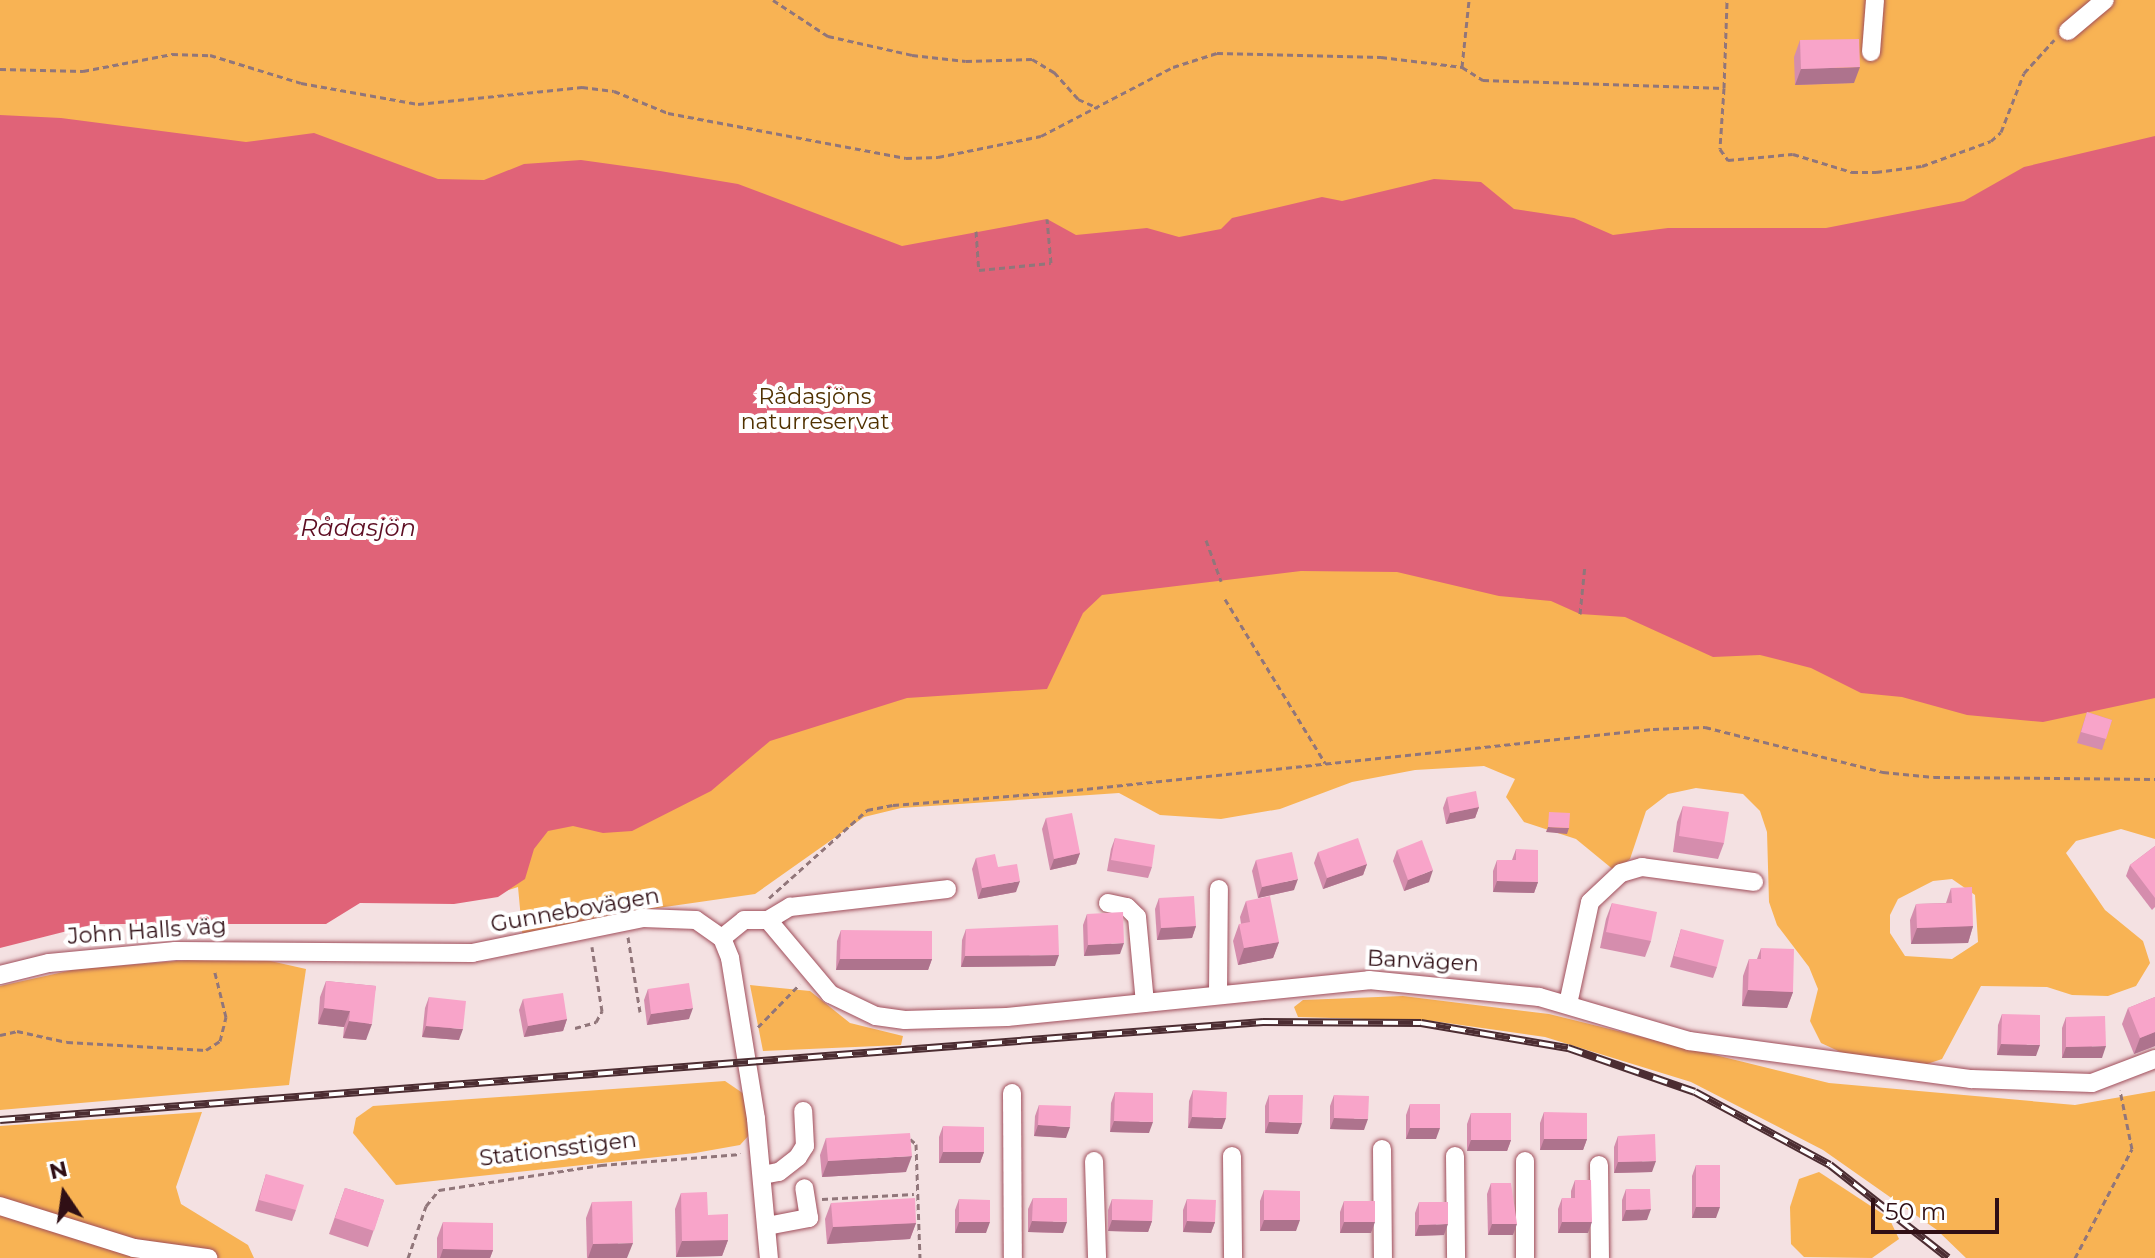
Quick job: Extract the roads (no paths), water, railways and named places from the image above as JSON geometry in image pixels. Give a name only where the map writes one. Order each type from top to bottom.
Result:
[{"type":"street","points":[[1871,52],[1875,0]]},
{"type":"street","points":[[2068,31],[2105,0]]},
{"type":"street","points":[[1568,1004],[1590,902],[1621,873],[1642,867],[1754,882]]},
{"type":"street","points":[[769,1258],[760,1152],[730,958],[722,938],[790,907],[947,889]]},
{"type":"street","points":[[1218,994],[1219,889]]},
{"type":"street","points":[[1108,903],[1127,907],[1137,917],[1145,1003]]},
{"type":"street","name":"Gunnebovägen","points":[[299,949],[472,953],[626,921],[682,917],[708,925],[722,938]]},
{"type":"street","name":"Banvägen","points":[[762,919],[830,994],[876,1016],[964,1020],[1369,980],[1477,987],[1568,1004],[1689,1041],[1847,1065],[2050,1083],[2116,1076],[2155,1059]]},
{"type":"street","name":"John Halls väg","points":[[0,975],[94,957],[211,950],[299,949]]},
{"type":"street","points":[[1012,1093],[1013,1258]]},
{"type":"street","points":[[763,1175],[787,1167],[805,1146],[803,1111]]},
{"type":"street","points":[[1382,1149],[1383,1258]]},
{"type":"street","points":[[1232,1156],[1233,1258]]},
{"type":"street","points":[[1455,1156],[1456,1258]]},
{"type":"street","points":[[1094,1161],[1097,1258]]},
{"type":"street","points":[[1525,1161],[1525,1258]]},
{"type":"street","points":[[1599,1165],[1600,1258]]},
{"type":"street","points":[[767,1226],[809,1218],[805,1195]]},
{"type":"street","points":[[0,1206],[134,1248],[208,1258]]},
{"type":"water","name":"Rådasjön","points":[[0,115],[61,118],[246,142],[314,133],[438,179],[484,180],[524,164],[581,160],[660,171],[738,184],[902,246],[1047,219],[1076,235],[1147,228],[1179,237],[1221,229],[1232,218],[1322,197],[1342,201],[1434,179],[1481,182],[1514,209],[1574,218],[1613,235],[1668,228],[1826,228],[1964,201],[2024,167],[2155,136],[2155,698],[2043,722],[1967,715],[1902,697],[1861,693],[1811,668],[1760,655],[1713,657],[1625,617],[1580,614],[1551,601],[1499,596],[1397,572],[1301,571],[1102,595],[1083,613],[1047,689],[907,698],[770,741],[711,791],[632,831],[603,833],[573,826],[548,831],[534,849],[525,879],[498,897],[454,904],[360,903],[326,924],[95,924],[0,948]]},
{"type":"railway","points":[[0,1120],[1263,1022],[1421,1023],[1568,1048],[1695,1092],[1830,1165],[1948,1258]]},
{"type":"park label","name":"Rådasjöns naturreservat","points":[[815,408]]}]
